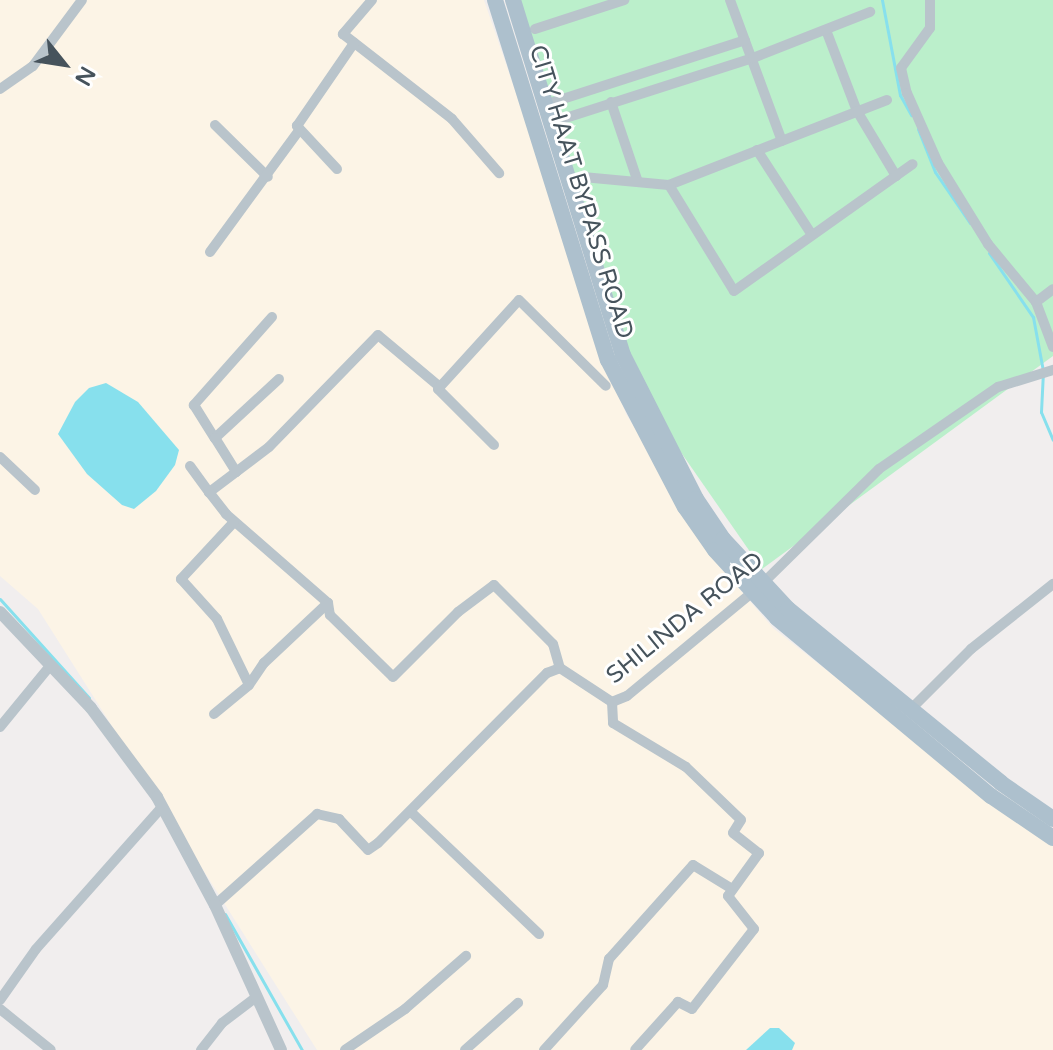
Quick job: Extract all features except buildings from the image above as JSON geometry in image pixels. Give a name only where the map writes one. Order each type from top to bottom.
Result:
[{"type":"main road","name":"CITY HAAT BYPASS ROAD","points":[[495,0],[608,360],[685,507],[757,588],[834,667],[991,796],[1053,838]]},
{"type":"main road","name":"CITY HAAT BYPASS ROAD","points":[[513,0],[623,355],[696,499],[757,588],[1053,819]]},
{"type":"street","points":[[0,89],[33,66],[82,0]]},
{"type":"street","points":[[372,0],[343,34],[452,119],[499,173]]},
{"type":"street","points":[[573,16],[593,0]]},
{"type":"street","points":[[535,29],[624,0]]},
{"type":"street","points":[[730,0],[782,141]]},
{"type":"street","points":[[935,2],[930,28],[901,68],[907,93],[946,176],[988,244],[1036,302],[1053,347]]},
{"type":"street","points":[[550,123],[752,59],[870,12]]},
{"type":"street","points":[[826,30],[857,111],[896,176]]},
{"type":"street","points":[[544,105],[745,40]]},
{"type":"street","points":[[337,169],[297,126],[354,43]]},
{"type":"street","points":[[583,177],[669,185],[887,100]]},
{"type":"street","points":[[611,102],[638,182]]},
{"type":"street","points":[[215,125],[268,177]]},
{"type":"street","points":[[210,252],[268,177],[300,129]]},
{"type":"street","points":[[757,150],[812,235]]},
{"type":"street","points":[[669,185],[734,291],[913,164]]},
{"type":"street","points":[[1036,302],[1053,289]]},
{"type":"street","points":[[440,387],[519,300],[606,386]]},
{"type":"street","points":[[236,472],[194,405],[272,317]]},
{"type":"street","points":[[209,492],[269,447],[378,335],[440,387],[494,445]]},
{"type":"street","name":"SHILINDA ROAD","points":[[560,668],[612,702],[627,696],[757,588],[879,469],[951,416],[998,387],[1053,370]]},
{"type":"street","points":[[215,438],[279,379]]},
{"type":"street","points":[[0,457],[35,490]]},
{"type":"street","points":[[190,466],[234,522],[328,603],[330,615],[393,677],[458,612],[494,585],[553,644],[560,668],[547,673],[411,812],[368,850],[339,819],[317,814],[215,905]]},
{"type":"street","points":[[234,522],[181,579],[222,627],[249,685]]},
{"type":"street","points":[[910,710],[971,649],[1053,584]]},
{"type":"street","points":[[214,714],[249,685],[264,663],[328,603]]},
{"type":"street","points":[[0,612],[91,708],[162,807],[215,905],[281,1050]]},
{"type":"street","points":[[0,727],[50,666]]},
{"type":"street","points":[[612,702],[613,723],[686,767],[741,820],[733,833],[759,853],[728,896],[754,929],[692,1009],[678,1002],[635,1050]]},
{"type":"street","points":[[0,1000],[36,949],[162,807]]},
{"type":"street","points":[[411,812],[539,934]]},
{"type":"street","points":[[544,1050],[603,985],[609,959],[693,865],[732,889]]},
{"type":"street","points":[[345,1050],[405,1009],[466,956]]},
{"type":"street","points":[[201,1050],[222,1023],[255,998]]},
{"type":"street","points":[[465,1050],[518,1003]]},
{"type":"street","points":[[0,1009],[51,1050]]},
{"type":"shaded area","points":[[0,0],[484,0],[626,414],[734,583],[773,628],[985,795],[1053,840],[1053,1050],[317,1050],[38,609],[0,576]]},
{"type":"green space","points":[[513,0],[1053,0],[1053,356],[762,569],[646,402]]},
{"type":"water","points":[[106,383],[138,402],[179,450],[175,465],[156,491],[134,509],[122,505],[87,474],[58,434],[75,402],[89,388]]},
{"type":"water","points":[[770,1028],[779,1028],[795,1043],[792,1050],[746,1050]]},
{"type":"waterway","points":[[882,0],[900,95],[911,115]]},
{"type":"waterway","points":[[918,129],[935,172],[970,223]]},
{"type":"waterway","points":[[989,253],[1033,317],[1043,371],[1041,412],[1053,440]]},
{"type":"waterway","points":[[0,599],[89,698]]},
{"type":"waterway","points":[[225,914],[302,1050]]}]
